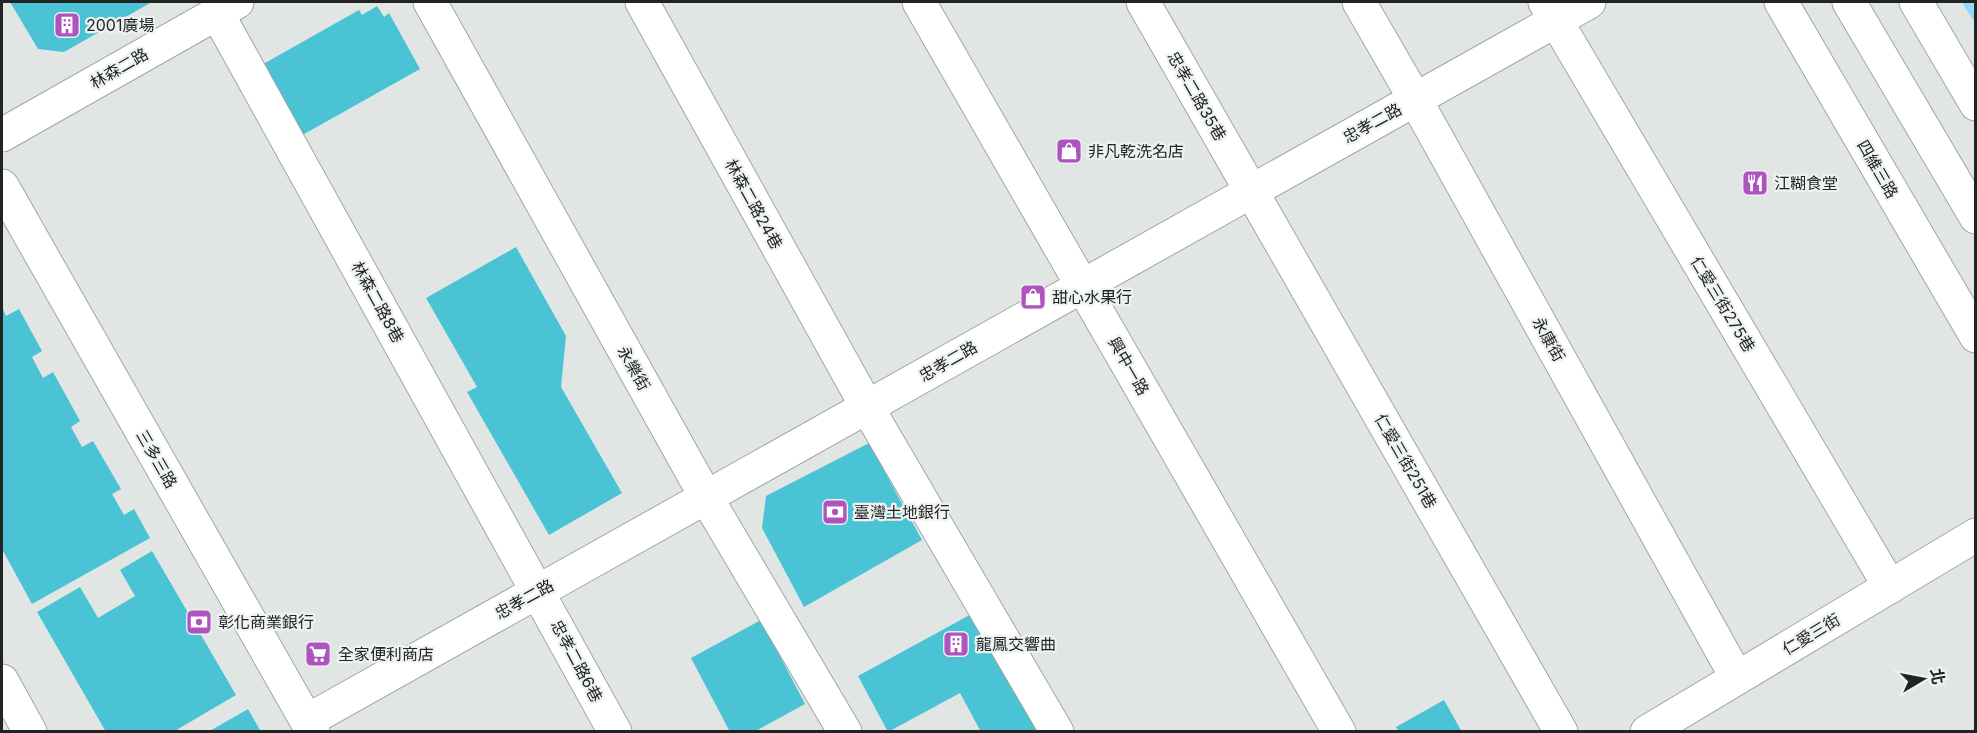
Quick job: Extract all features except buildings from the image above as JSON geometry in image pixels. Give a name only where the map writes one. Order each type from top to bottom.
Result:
[{"type":"street","name":"永樂街","points":[[430,2],[706,498],[845,732]]},
{"type":"street","name":"林森二路24巷","points":[[642,2],[867,407],[1057,732]]},
{"type":"street","name":"興中一路","points":[[919,2],[1339,732]]},
{"type":"street","name":"忠孝二路35巷","points":[[1143,2],[1251,191]]},
{"type":"street","name":"永康街","points":[[1359,2],[1737,678]]},
{"type":"street","name":"忠孝二路","points":[[310,726],[539,591],[1415,99],[1551,11],[1589,2]]},
{"type":"street","name":"四維三路","points":[[1780,2],[1976,336]]},
{"type":"street","points":[[1849,2],[1976,218]]},
{"type":"street","points":[[1916,2],[1976,104]]},
{"type":"street","name":"林森二路","points":[[2,135],[227,7]]},
{"type":"street","name":"林森二路8巷","points":[[227,7],[539,591]]},
{"type":"street","name":"仁愛三街275巷","points":[[1551,11],[1890,587]]},
{"type":"street","name":"三多三路","points":[[2,186],[310,726]]},
{"type":"street","name":"仁愛三街251巷","points":[[1251,191],[1561,732]]},
{"type":"street","name":"仁愛三街","points":[[1647,732],[1976,535]]},
{"type":"street","name":"忠孝二路6巷","points":[[539,591],[615,732]]},
{"type":"street","points":[[2,681],[30,732]]},
{"type":"waterway","points":[[1967,2],[1976,16]]},
{"type":"place","name":"2001廣場","points":[[67,25]]},
{"type":"place","name":"非凡乾洗名店","points":[[1069,151]]},
{"type":"place","name":"江糊食堂","points":[[1755,183]]},
{"type":"place","name":"甜心水果行","points":[[1033,297]]},
{"type":"place","name":"臺灣土地銀行","points":[[835,512]]},
{"type":"place","name":"彰化商業銀行","points":[[199,622]]},
{"type":"place","name":"龍鳳交響曲","points":[[956,644]]},
{"type":"place","name":"全家便利商店","points":[[318,654]]}]
